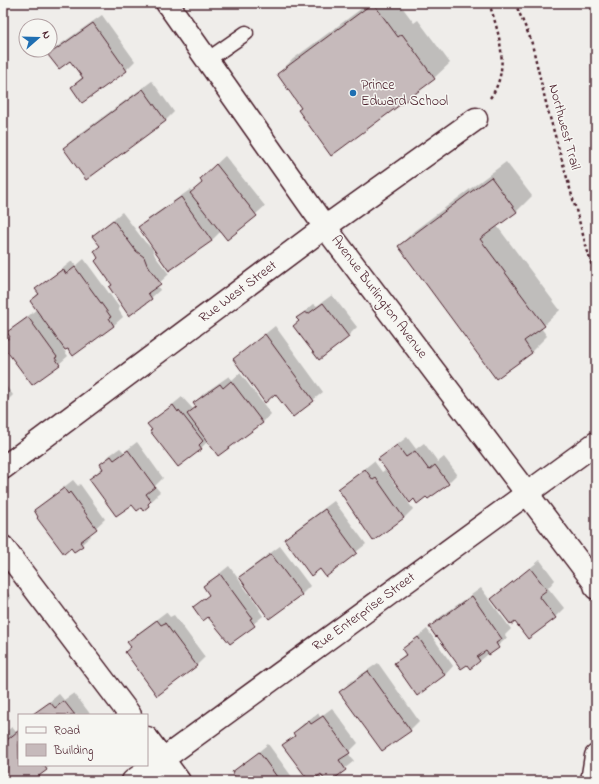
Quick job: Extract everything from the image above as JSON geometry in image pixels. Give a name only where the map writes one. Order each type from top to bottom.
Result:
[{"type":"street","name":"Avenue Burlington Avenue","points":[[167,3],[325,227],[528,492],[594,582],[596,588]]},
{"type":"street","name":"Rue West Street","points":[[3,468],[325,227],[476,119]]},
{"type":"street","name":"Rue Enterprise Street","points":[[133,781],[596,443]]},
{"type":"street","points":[[3,547],[129,714]]},
{"type":"street","points":[[148,739],[180,781]]},
{"type":"street","points":[[592,781],[596,756]]},
{"type":"lane","points":[[207,60],[246,33]]},
{"type":"path","points":[[476,119],[495,93],[502,65],[499,33],[489,3]]},
{"type":"path","name":"Northwest Trail","points":[[515,3],[531,40],[547,107],[596,281]]},
{"type":"building","name":"Prince Edward School","points":[[373,3],[398,37],[402,34],[435,79],[331,156],[298,110],[301,108],[277,74]]},
{"type":"building","points":[[93,23],[127,71],[82,103],[71,87],[83,78],[70,61],[59,69],[50,58],[58,58],[58,48]]},
{"type":"building","points":[[143,89],[166,121],[86,180],[63,148]]},
{"type":"building","points":[[216,164],[257,216],[227,240],[190,193],[202,183],[200,179]]},
{"type":"building","points":[[491,177],[517,212],[480,239],[545,326],[524,341],[532,353],[496,379],[398,246]]},
{"type":"building","points":[[181,197],[212,241],[169,271],[138,227]]},
{"type":"building","points":[[113,220],[136,251],[144,257],[147,265],[161,284],[148,293],[152,299],[129,316],[109,287],[112,285],[95,261],[98,258],[94,251],[100,246],[92,236]]},
{"type":"building","points":[[75,267],[111,317],[109,318],[114,326],[73,356],[68,349],[65,350],[30,301],[39,294],[35,289],[63,269],[66,274]]},
{"type":"building","points":[[323,303],[349,337],[319,360],[293,326],[299,321],[296,318],[305,312],[308,314]]},
{"type":"building","points":[[28,317],[57,357],[55,358],[60,365],[32,385],[3,346],[3,342],[10,337],[7,332]]},
{"type":"building","points":[[265,334],[314,401],[293,417],[275,394],[265,403],[233,359]]},
{"type":"building","points":[[231,381],[263,423],[218,456],[187,414],[196,407],[193,403],[220,384],[223,388]]},
{"type":"building","points":[[173,405],[178,412],[179,410],[203,441],[199,445],[202,449],[178,467],[150,431],[152,430],[147,424]]},
{"type":"building","points":[[397,445],[406,457],[415,451],[429,470],[435,465],[449,484],[428,499],[426,497],[417,504],[414,499],[410,503],[378,459]]},
{"type":"building","points":[[128,450],[155,487],[146,494],[151,501],[148,504],[149,506],[143,511],[141,508],[137,511],[132,505],[116,516],[89,479],[103,469],[100,464],[111,456],[114,460]]},
{"type":"building","points":[[365,469],[373,480],[376,478],[404,518],[373,541],[338,489]]},
{"type":"building","points":[[64,488],[68,494],[70,492],[97,529],[80,542],[83,546],[74,552],[71,548],[64,554],[37,518],[38,517],[34,510]]},
{"type":"building","points":[[325,509],[357,553],[326,577],[320,569],[311,576],[284,539]]},
{"type":"building","points":[[271,554],[302,595],[269,619],[239,577]]},
{"type":"building","points":[[530,568],[547,590],[539,596],[556,618],[528,639],[515,622],[511,625],[491,599]]},
{"type":"building","points":[[220,574],[252,618],[250,619],[255,626],[230,644],[208,617],[203,621],[193,607],[209,595],[203,586]]},
{"type":"building","points":[[472,596],[502,639],[496,643],[499,648],[489,655],[486,651],[477,657],[480,661],[470,669],[467,665],[461,669],[429,627]]},
{"type":"building","points":[[157,620],[161,625],[165,623],[197,666],[157,696],[125,652],[131,647],[127,642]]},
{"type":"building","points":[[418,637],[445,675],[417,696],[394,663],[406,655],[402,649]]},
{"type":"building","points":[[368,671],[411,731],[382,751],[339,692]]},
{"type":"building","points":[[64,701],[74,714],[33,714],[50,702],[55,708]]},
{"type":"building","points":[[323,716],[350,753],[339,760],[346,770],[331,781],[325,781],[321,774],[312,781],[309,781],[282,745],[295,736],[293,733],[309,721],[311,724]]},
{"type":"building","points":[[18,731],[18,766],[45,766],[47,770],[32,781],[3,781],[3,735],[7,740]]},
{"type":"building","points":[[259,752],[280,781],[237,781],[232,772]]},
{"type":"place","name":"Prince Edward School","points":[[353,93]]}]
